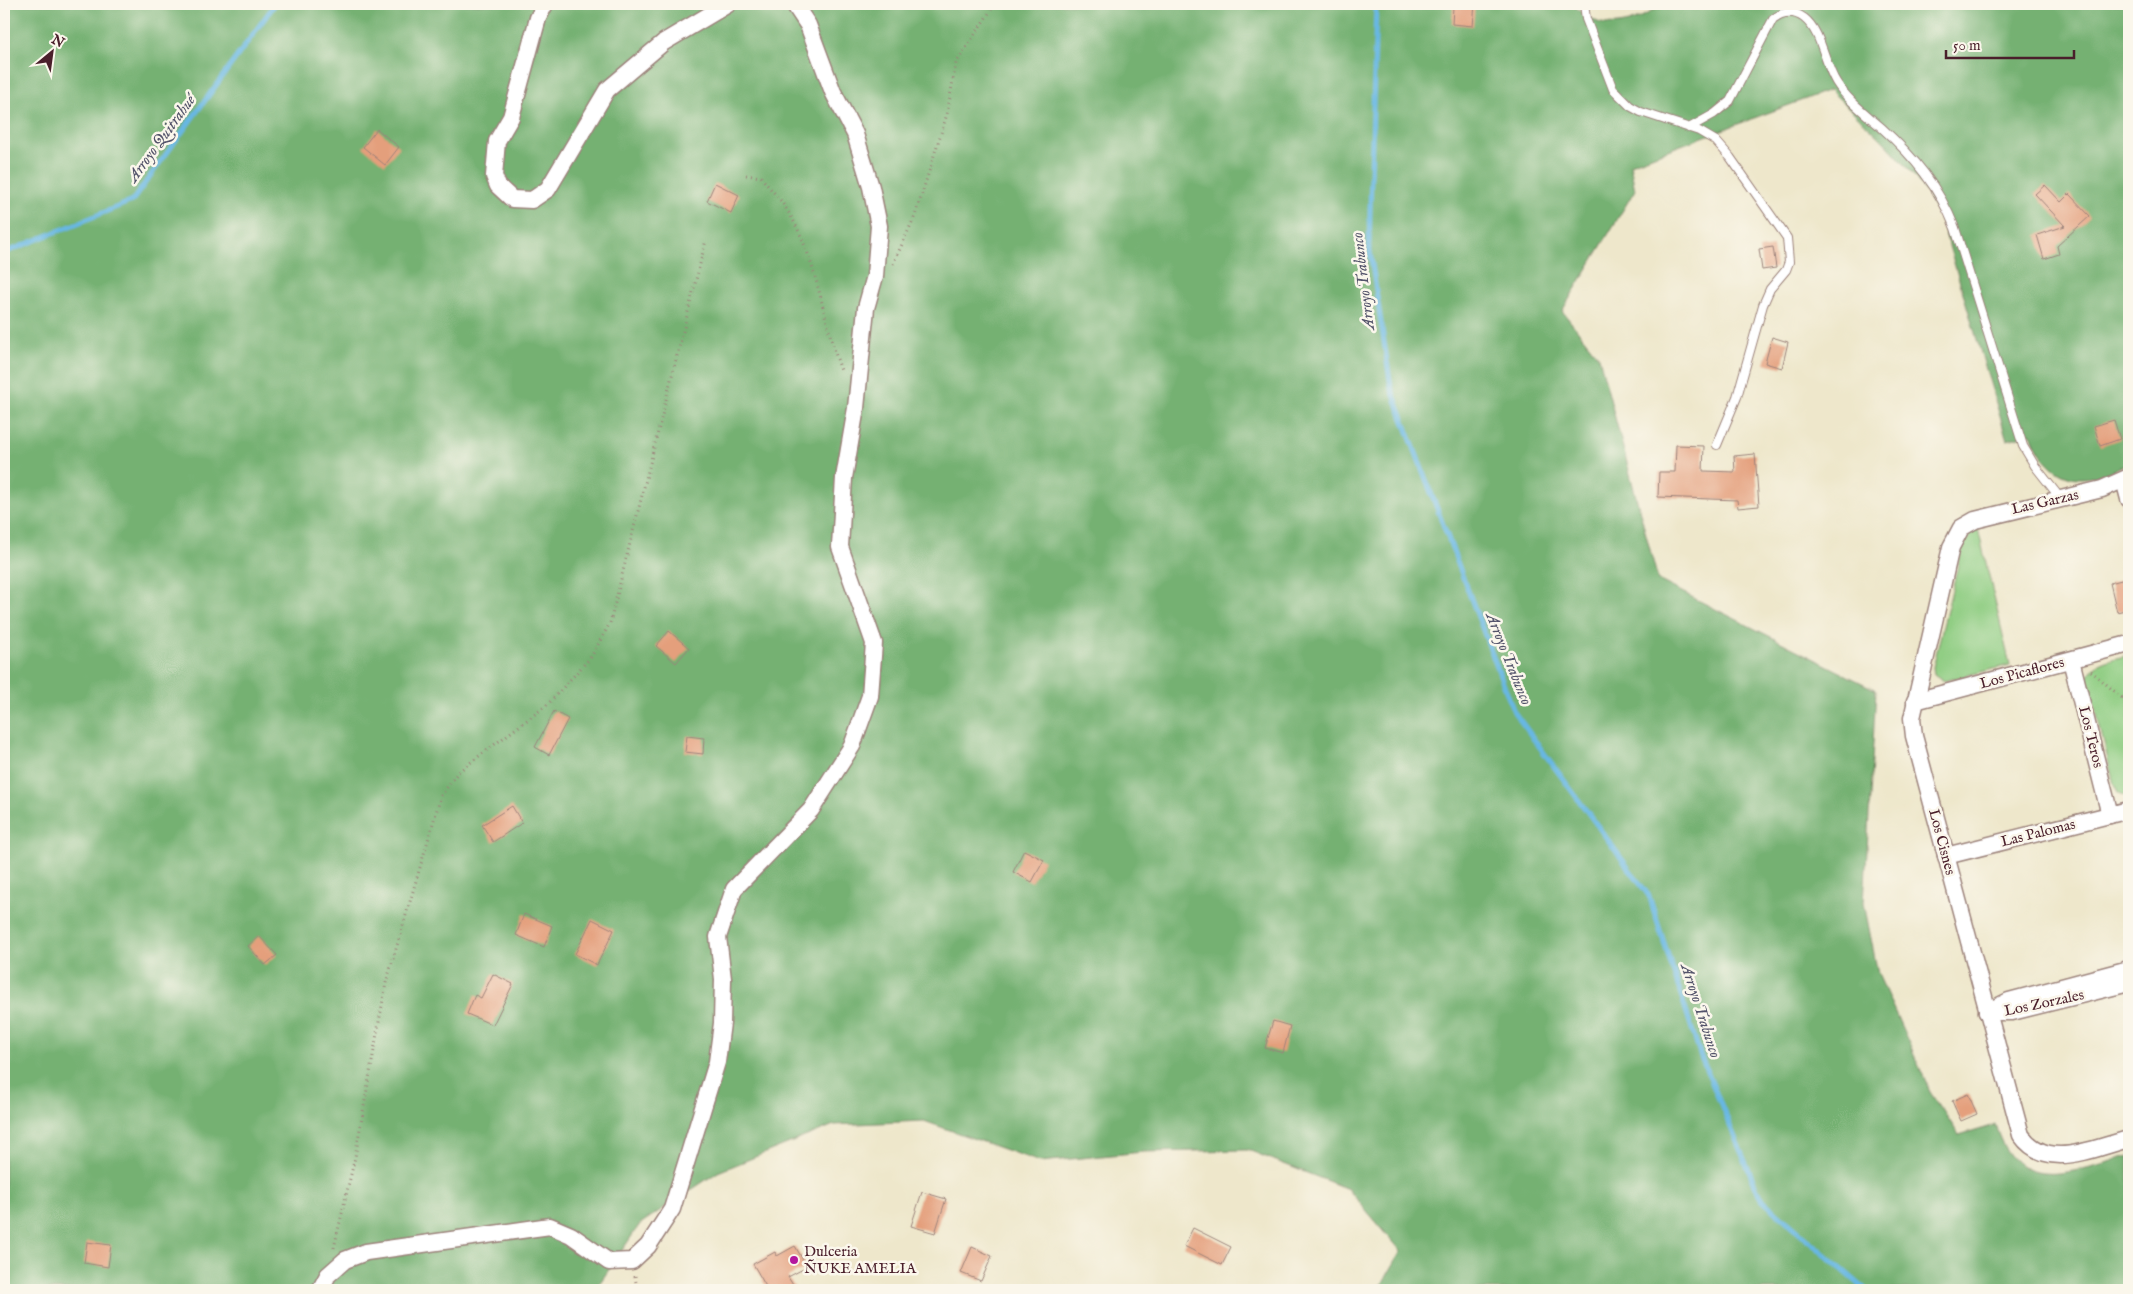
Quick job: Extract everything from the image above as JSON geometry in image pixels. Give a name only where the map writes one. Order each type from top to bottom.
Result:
[{"type":"street","points":[[545,4],[538,18],[511,116],[497,141],[494,176],[498,186],[512,199],[522,201],[541,196],[548,189],[607,90],[664,42],[728,4]]},
{"type":"street","points":[[320,1290],[328,1275],[345,1260],[366,1252],[550,1226],[571,1235],[609,1262],[632,1261],[648,1246],[672,1209],[716,1062],[722,1023],[723,979],[718,937],[734,889],[811,810],[852,746],[870,696],[874,643],[840,546],[844,478],[856,408],[866,308],[875,276],[879,226],[871,187],[856,134],[833,92],[808,25],[794,4]]},
{"type":"street","points":[[2127,479],[2129,499]]},
{"type":"street","name":"Las Garzas","points":[[1961,528],[1983,517],[2102,489],[2127,479]]},
{"type":"street","name":"Los Cisnes","points":[[1961,528],[1951,547],[1912,718],[1914,736],[2017,1127],[2027,1144],[2034,1150],[2054,1156],[2129,1139]]},
{"type":"street","name":"Los Picaflores","points":[[1915,701],[2129,644]]},
{"type":"street","name":"Los Teros","points":[[2071,660],[2110,815]]},
{"type":"street","name":"Las Palomas","points":[[1946,856],[2129,810]]},
{"type":"street","name":"Los Zorzales","points":[[1987,1012],[2009,1000],[2129,969]]},
{"type":"street","name":"Los Zorzales","points":[[1987,1012],[2012,1012],[2129,984]]},
{"type":"lane","points":[[1584,4],[1586,19],[1613,89],[1621,98],[1641,112],[1708,135],[1723,149],[1782,230],[1789,246],[1789,262],[1786,270],[1770,289],[1763,305],[1740,390],[1716,445]]},
{"type":"lane","points":[[1689,128],[1714,114],[1730,101],[1741,84],[1768,25],[1773,19],[1786,12],[1795,13],[1810,23],[1831,74],[1841,90],[1913,158],[1942,198],[1955,228],[2024,446],[2035,466],[2061,499]]},
{"type":"path","points":[[890,269],[915,216],[947,114],[956,63],[995,4]]},
{"type":"path","points":[[746,175],[761,177],[787,210],[804,244],[827,330],[846,382]]},
{"type":"path","points":[[328,1275],[355,1157],[386,983],[441,796],[458,772],[547,705],[591,657],[610,623],[706,240]]},
{"type":"path","points":[[2090,670],[2129,704]]},
{"type":"path","points":[[2122,698],[2129,693]]},
{"type":"green space","points":[[4,4],[1573,4],[1583,14],[1594,20],[1605,24],[1616,24],[1639,18],[1662,4],[2129,4],[2129,462],[2098,476],[2071,477],[2059,472],[2049,464],[2039,451],[2031,434],[2007,440],[1943,226],[1933,206],[1922,187],[1894,152],[1830,90],[1630,164],[1635,190],[1562,311],[1599,357],[1658,580],[1876,690],[1864,903],[1878,974],[1930,1091],[1959,1135],[1995,1124],[2005,1147],[2017,1163],[2033,1171],[2050,1173],[2069,1172],[2129,1156],[2129,1290],[1379,1290],[1401,1251],[1348,1189],[1248,1150],[1143,1152],[1040,1162],[924,1121],[834,1125],[718,1172],[640,1224],[595,1290],[4,1290]]},
{"type":"green space","points":[[1978,529],[2010,665],[1944,681],[1934,674],[1933,667],[1962,549],[1970,534]]},
{"type":"green space","points":[[2129,655],[2129,798],[2118,792],[2114,784],[2088,679],[2093,668],[2098,665]]},
{"type":"building","points":[[1462,4],[1475,4],[1473,26],[1452,24],[1453,7],[1461,7]]},
{"type":"building","points":[[377,129],[399,147],[385,165],[363,147]]},
{"type":"building","points":[[715,183],[739,195],[731,213],[707,201]]},
{"type":"building","points":[[2045,185],[2061,202],[2069,194],[2090,216],[2057,246],[2059,254],[2044,259],[2037,235],[2065,226],[2035,194]]},
{"type":"building","points":[[1773,247],[1776,268],[1762,270],[1759,249]]},
{"type":"building","points":[[1772,337],[1788,342],[1782,368],[1765,363]]},
{"type":"building","points":[[2114,420],[2120,439],[2100,446],[2094,426]]},
{"type":"building","points":[[1676,445],[1704,446],[1703,471],[1735,472],[1734,456],[1755,454],[1759,506],[1738,508],[1737,500],[1658,497],[1659,472],[1675,472]]},
{"type":"building","points":[[2129,578],[2129,609],[2117,612],[2110,583]]},
{"type":"building","points":[[669,631],[689,648],[676,663],[656,646]]},
{"type":"building","points":[[554,711],[568,719],[549,755],[535,747]]},
{"type":"building","points":[[687,736],[704,738],[703,754],[685,752]]},
{"type":"building","points":[[512,806],[522,823],[493,842],[482,825]]},
{"type":"building","points":[[1024,850],[1044,860],[1032,882],[1013,872]]},
{"type":"building","points":[[524,914],[552,926],[544,947],[516,935]]},
{"type":"building","points":[[592,919],[614,930],[597,965],[575,954]]},
{"type":"building","points":[[259,936],[277,955],[265,965],[248,946]]},
{"type":"building","points":[[493,974],[513,984],[493,1025],[467,1014],[475,995],[481,998]]},
{"type":"building","points":[[1273,1021],[1290,1026],[1283,1053],[1265,1048]]},
{"type":"building","points":[[1968,1094],[1977,1114],[1961,1121],[1952,1101]]},
{"type":"building","points":[[922,1192],[946,1199],[935,1233],[911,1226]]},
{"type":"building","points":[[1193,1228],[1231,1247],[1222,1265],[1184,1246]]},
{"type":"building","points":[[87,1242],[111,1245],[108,1267],[84,1263]]},
{"type":"building","points":[[795,1246],[807,1267],[788,1277],[796,1290],[768,1290],[753,1264],[775,1252],[777,1256]]},
{"type":"building","points":[[972,1247],[992,1256],[981,1281],[961,1273]]},
{"type":"waterway","name":"Arroyo Quitrahué","points":[[4,253],[132,201],[275,4]]},
{"type":"waterway","name":"Arroyo Trabunco","points":[[1376,4],[1369,245],[1391,387],[1514,712],[1649,896],[1701,1057],[1761,1199],[1866,1290]]},
{"type":"place","name":"Dulceria ÑUKE AMELIA","points":[[794,1260]]}]
